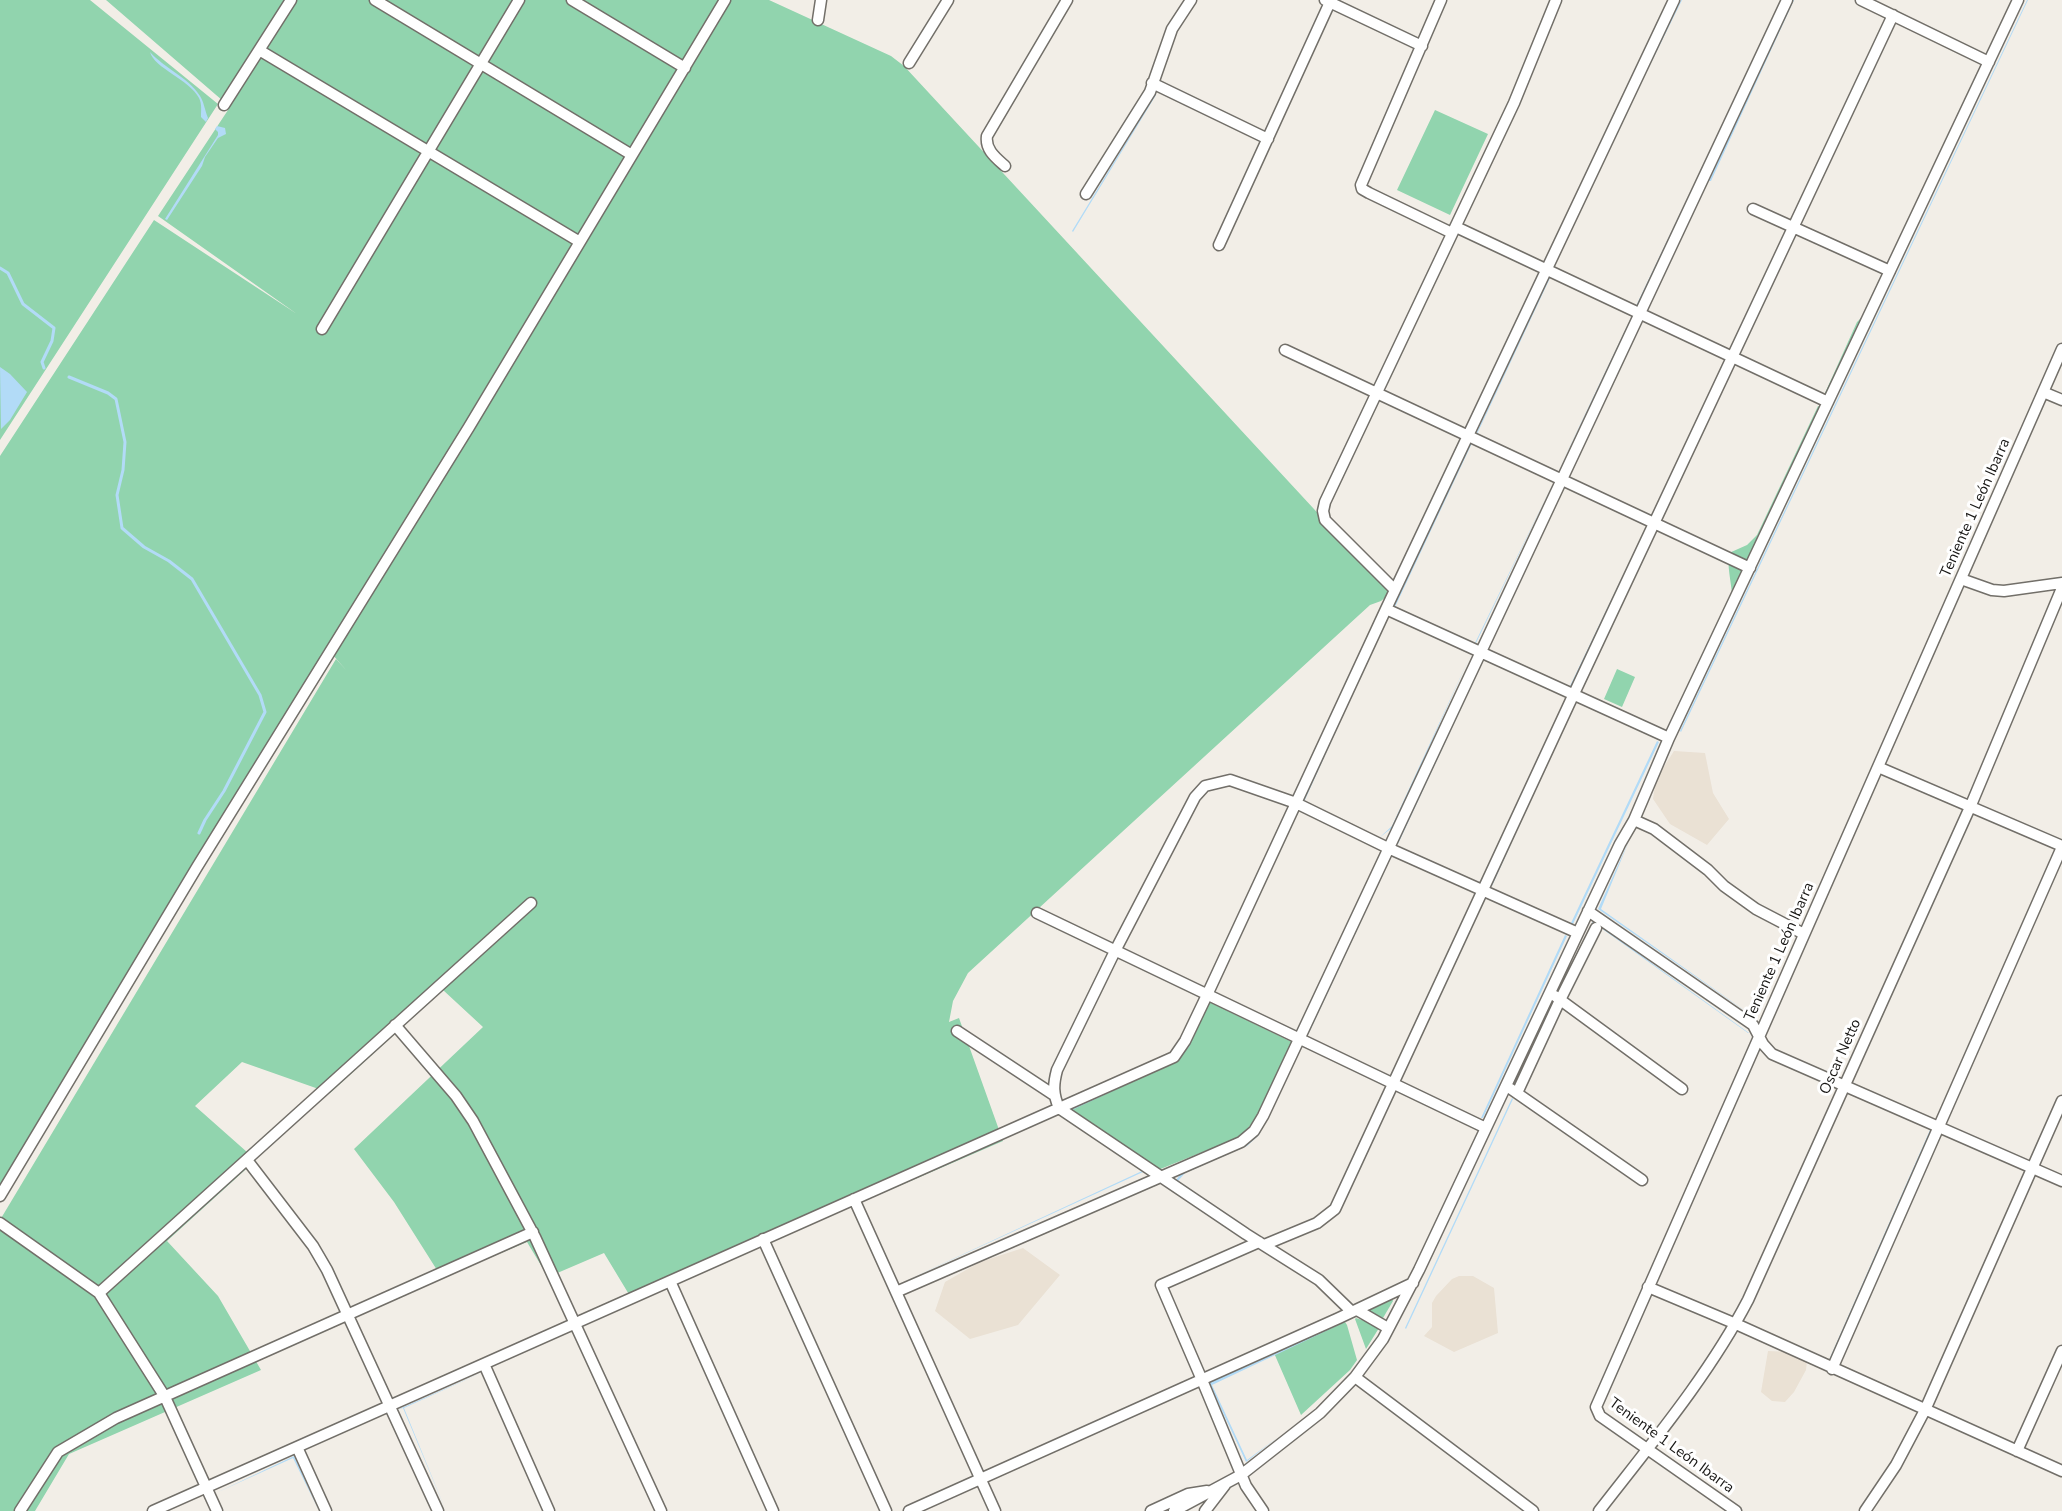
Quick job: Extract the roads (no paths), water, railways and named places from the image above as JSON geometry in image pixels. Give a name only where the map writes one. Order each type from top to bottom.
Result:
[{"type":"street","points":[[224,105],[291,0]]},
{"type":"street","points":[[375,0],[632,155]]},
{"type":"street","points":[[322,329],[519,0]]},
{"type":"street","points":[[572,0],[685,68]]},
{"type":"street","points":[[0,1196],[197,867],[470,427],[725,0]]},
{"type":"street","points":[[818,20],[821,0]]},
{"type":"street","points":[[909,63],[948,0]]},
{"type":"street","points":[[1005,166],[993,156],[987,145],[987,136],[1067,0]]},
{"type":"street","points":[[1086,194],[1149,92],[1172,29],[1191,0]]},
{"type":"street","points":[[1441,0],[1361,185],[1362,189],[1546,270],[1828,402]]},
{"type":"street","points":[[1395,590],[1325,520],[1323,512],[1325,502],[1514,103],[1556,0]]},
{"type":"street","points":[[153,1511],[1174,1057],[1185,1041],[1208,995],[1386,609],[1674,0]]},
{"type":"street","points":[[896,1292],[1241,1142],[1254,1131],[1787,0]]},
{"type":"street","points":[[1862,0],[1989,62]]},
{"type":"street","points":[[1174,1511],[1241,1474],[1320,1413],[1355,1377],[1388,1328],[1413,1283],[1620,843],[1634,820],[1669,738],[2018,0]]},
{"type":"street","points":[[1219,245],[1328,1],[1422,46]]},
{"type":"street","points":[[1263,1511],[1241,1474],[1161,1285],[1261,1243],[1317,1223],[1335,1209],[1573,694],[1893,15]]},
{"type":"street","points":[[259,50],[580,242]]},
{"type":"street","points":[[1152,83],[1268,139]]},
{"type":"street","points":[[1753,209],[1890,271]]},
{"type":"street","name":"Teniente 1 León Ibarra","points":[[1736,1511],[1600,1416],[1596,1407],[2062,349]]},
{"type":"street","points":[[1285,350],[1750,568]]},
{"type":"street","points":[[2043,392],[2062,400]]},
{"type":"street","points":[[1961,579],[1992,590],[2004,591],[2062,583]]},
{"type":"street","name":"Oscar Netto","points":[[1599,1511],[1648,1448],[1736,1324],[1971,805],[2062,588]]},
{"type":"street","points":[[1386,609],[1669,738]]},
{"type":"street","points":[[1832,1369],[2062,846],[1878,767]]},
{"type":"street","points":[[1388,1328],[1354,1311],[1319,1280],[1059,1108],[1053,1086],[1057,1070],[1115,951],[1195,797],[1205,786],[1230,780],[1296,803],[1388,848],[1578,933]]},
{"type":"street","points":[[1634,820],[1654,829],[1756,909],[1804,934]]},
{"type":"street","points":[[99,1293],[531,903]]},
{"type":"street","points":[[1588,911],[1598,924],[1753,1025],[1772,1054],[2062,1181]]},
{"type":"street","points":[[1037,913],[1486,1128]]},
{"type":"street","points":[[1517,1092],[1598,924]]},
{"type":"street","points":[[1550,992],[1682,1089]]},
{"type":"street","points":[[395,1025],[456,1096],[473,1121],[532,1232],[662,1511]]},
{"type":"street","points":[[957,1030],[1054,1095]]},
{"type":"street","points":[[1506,1085],[1642,1180]]},
{"type":"street","points":[[1865,1511],[1896,1465],[1925,1410],[2062,1101]]},
{"type":"street","points":[[247,1160],[314,1246],[438,1511]]},
{"type":"street","points":[[854,1199],[995,1511]]},
{"type":"street","points":[[0,1223],[99,1293],[165,1397],[217,1511]]},
{"type":"street","points":[[20,1511],[52,1459],[63,1448],[116,1418],[532,1232]]},
{"type":"street","points":[[763,1239],[886,1511]]},
{"type":"street","points":[[670,1281],[773,1511]]},
{"type":"street","points":[[909,1511],[1413,1283]]},
{"type":"street","points":[[1648,1287],[1736,1324],[2062,1471]]},
{"type":"street","points":[[2018,1451],[2062,1351]]},
{"type":"street","points":[[484,1364],[549,1511]]},
{"type":"street","points":[[1355,1377],[1533,1511]]},
{"type":"street","points":[[297,1447],[326,1511]]},
{"type":"street","points":[[1205,1511],[1225,1484]]},
{"type":"street","points":[[1151,1511],[1188,1494],[1209,1491]]},
{"type":"water","points":[[1681,0],[1682,0],[1616,134]]},
{"type":"water","points":[[1793,0],[1711,181],[1709,181]]},
{"type":"water","points":[[2028,0],[1681,732],[1680,731]]},
{"type":"water","points":[[150,52],[195,89],[208,118],[206,122],[201,117],[199,98],[188,85],[158,63]]},
{"type":"water","points":[[1156,95],[1073,232],[1072,231]]},
{"type":"water","points":[[217,126],[225,128],[226,134],[218,138],[167,220],[165,219],[218,135],[215,129]]},
{"type":"water","points":[[1694,184],[1637,306],[1636,306]]},
{"type":"water","points":[[1549,278],[1550,278],[1476,434]]},
{"type":"water","points":[[1632,316],[1633,316],[1557,473]]},
{"type":"water","points":[[0,367],[27,392],[10,420],[1,429]]},
{"type":"water","points":[[1473,441],[1395,607],[1394,606]]},
{"type":"water","points":[[1554,481],[1476,643],[1475,643]]},
{"type":"water","points":[[1647,525],[1571,686],[1570,686]]},
{"type":"water","points":[[1471,654],[1393,827],[1379,838],[1392,826]]},
{"type":"water","points":[[1481,660],[1483,661],[1398,844],[1396,843]]},
{"type":"water","points":[[1354,691],[1304,802],[1303,801]]},
{"type":"water","points":[[1574,704],[1492,886],[1490,885]]},
{"type":"water","points":[[1657,741],[1659,742],[1573,924],[1571,923]]},
{"type":"water","points":[[1629,841],[1601,909],[1758,1020],[1598,909]]},
{"type":"water","points":[[1392,855],[1307,1037],[1306,1036]]},
{"type":"water","points":[[1593,921],[1749,1033],[1594,923],[1562,990]]},
{"type":"water","points":[[1565,935],[1567,936],[1483,1118],[1481,1118]]},
{"type":"water","points":[[1209,1003],[1189,1047],[1175,1062],[1072,1110],[1158,1168],[1157,1170],[1070,1110],[1174,1061],[1188,1047]]},
{"type":"water","points":[[1300,1047],[1259,1135],[1247,1146],[1185,1173],[1178,1181],[1265,1240],[1171,1178],[1176,1180],[1182,1172],[1251,1141],[1258,1133]]},
{"type":"water","points":[[1513,1099],[1406,1329],[1405,1328]]},
{"type":"water","points":[[1930,1130],[1931,1130],[1829,1360]]},
{"type":"water","points":[[1142,1171],[1143,1172],[901,1283]]},
{"type":"water","points":[[1343,1323],[1212,1385],[1247,1460],[1277,1438],[1246,1462],[1209,1383]]},
{"type":"water","points":[[483,1372],[404,1408],[446,1511],[403,1408],[397,1410]]},
{"type":"water","points":[[294,1456],[319,1511],[293,1458],[216,1493]]},
{"type":"waterway","points":[[0,268],[8,273],[23,304],[54,328],[52,341],[42,362],[44,368]]},
{"type":"waterway","points":[[69,377],[108,393],[116,399],[125,442],[123,470],[117,495],[122,528],[144,547],[169,561],[192,579],[260,695],[265,712],[224,791],[199,833]]}]
